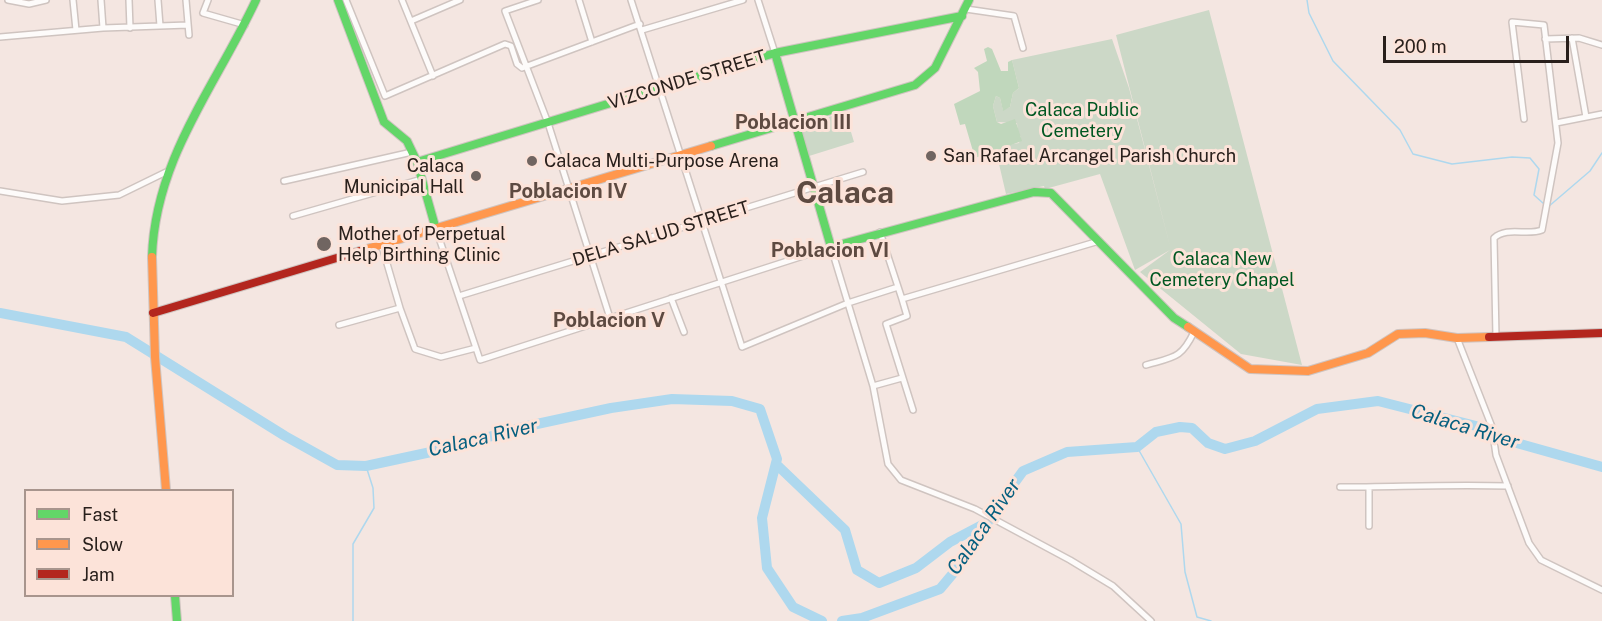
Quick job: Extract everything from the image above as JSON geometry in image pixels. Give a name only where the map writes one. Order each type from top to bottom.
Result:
[{"type":"main road","points":[[166,489],[152,330],[149,258],[152,231],[167,172],[179,145],[245,25],[256,0]]},
{"type":"main road","points":[[338,0],[384,122],[406,141],[417,162],[435,226]]},
{"type":"main road","points":[[153,313],[435,226],[795,121],[923,81],[935,68],[969,0]]},
{"type":"main road","name":"VIZCONDE STREET","points":[[417,162],[774,53],[964,12]]},
{"type":"main road","points":[[774,53],[831,247],[1034,192],[1052,193],[1174,318],[1250,369],[1308,371],[1368,353],[1398,334],[1425,333],[1457,338],[1602,333]]},
{"type":"main road","points":[[175,597],[177,621]]},
{"type":"street","points":[[8,0],[29,4],[46,0]]},
{"type":"street","points":[[73,0],[76,30]]},
{"type":"street","points":[[101,0],[103,28]]},
{"type":"street","points":[[129,0],[130,28]]},
{"type":"street","points":[[158,0],[160,26]]},
{"type":"street","points":[[186,0],[189,35]]},
{"type":"street","points":[[208,0],[204,13],[245,25]]},
{"type":"street","points":[[346,0],[385,96],[508,44],[519,67],[527,66],[641,27],[743,0]]},
{"type":"street","points":[[402,0],[433,76]]},
{"type":"street","points":[[411,21],[460,0]]},
{"type":"street","points":[[579,0],[592,42]]},
{"type":"street","points":[[631,0],[661,88],[741,346],[848,303],[898,287]]},
{"type":"street","points":[[758,0],[774,53]]},
{"type":"street","points":[[535,1],[505,12],[548,123],[610,318]]},
{"type":"street","points":[[964,12],[1014,16],[1023,48]]},
{"type":"street","points":[[1496,336],[1494,238],[1511,231],[1536,232],[1545,226],[1558,143],[1544,25],[1512,22],[1524,119]]},
{"type":"street","points":[[0,37],[103,28],[188,25]]},
{"type":"street","points":[[1572,38],[1586,117]]},
{"type":"street","points":[[1545,39],[1592,40],[1602,45]]},
{"type":"street","points":[[1556,123],[1602,114]]},
{"type":"street","points":[[284,181],[412,152]]},
{"type":"street","points":[[0,191],[62,201],[118,195],[167,172]]},
{"type":"street","name":"DELA SALUD STREET","points":[[459,296],[864,172]]},
{"type":"street","points":[[293,216],[422,179]]},
{"type":"street","points":[[435,226],[480,360],[831,247],[873,386],[888,464],[901,480],[975,509],[1070,560],[1113,586],[1151,621]]},
{"type":"street","points":[[880,232],[907,316],[886,324],[913,410]]},
{"type":"street","points":[[902,300],[1099,241]]},
{"type":"street","points":[[381,243],[400,308],[416,349],[441,357],[476,348]]},
{"type":"street","points":[[671,298],[684,332]]},
{"type":"street","points":[[339,325],[400,308]]},
{"type":"street","points":[[1146,365],[1177,356],[1185,350],[1194,332]]},
{"type":"street","points":[[1457,338],[1492,427],[1496,455],[1529,543],[1541,560],[1602,590]]},
{"type":"street","points":[[873,386],[902,378]]},
{"type":"street","points":[[1340,487],[1369,488],[1447,484],[1508,486]]},
{"type":"street","points":[[1369,488],[1369,526]]},
{"type":"green space","name":"Calaca New Cemetery Chapel","points":[[1209,10],[1302,365],[1241,354],[1140,272],[1170,250],[1135,270],[1100,174],[1045,189],[1044,186],[1006,194],[999,164],[1010,156],[1007,149],[995,152],[1001,146],[1019,143],[1021,137],[1018,134],[1017,123],[997,122],[993,106],[996,96],[1000,98],[1003,110],[1010,107],[1013,93],[1019,88],[1012,60],[1112,39],[1129,88],[1171,250],[1116,35]]},
{"type":"green space","points":[[988,47],[992,49],[1001,71],[1008,71],[1008,62],[1012,60],[1019,88],[1013,93],[1010,107],[1003,111],[1000,98],[996,96],[993,106],[997,122],[1001,124],[1015,119],[1022,141],[975,158],[965,124],[960,125],[954,104],[980,91],[978,72],[974,68],[987,61],[984,49]]},
{"type":"green space","points":[[845,112],[854,142],[809,156],[802,125]]},
{"type":"waterway","points":[[1307,0],[1309,13],[1333,61],[1400,130],[1413,154],[1452,164],[1512,157],[1530,158],[1539,169],[1534,195],[1544,204]]},
{"type":"waterway","points":[[1548,207],[1590,171],[1602,153]]},
{"type":"waterway","name":"Calaca River","points":[[0,313],[126,337],[285,436],[337,465],[366,466],[454,447],[523,427],[611,408],[672,399],[732,401],[760,409],[777,459],[762,518],[767,568],[793,607],[822,621]]},
{"type":"waterway","name":"Calaca River","points":[[842,621],[862,618],[940,589],[971,552],[994,511],[1023,471],[1067,452],[1137,447],[1156,432],[1180,427],[1192,428],[1208,443],[1225,449],[1255,441],[1317,409],[1378,401],[1476,426],[1506,440],[1602,467]]},
{"type":"waterway","points":[[1137,447],[1181,524],[1185,572],[1197,617],[1211,621]]},
{"type":"waterway","points":[[776,464],[845,530],[857,570],[879,583],[916,568],[950,542],[988,522]]},
{"type":"waterway","points":[[353,621],[353,544],[374,508],[373,488],[366,466]]},
{"type":"traffic: fast","points":[[152,257],[156,221],[164,187],[176,155],[256,0]]},
{"type":"traffic: fast","points":[[338,0],[384,122],[407,141],[417,162],[435,226]]},
{"type":"traffic: fast","points":[[711,146],[915,85],[935,68],[969,0]]},
{"type":"traffic: fast","points":[[417,162],[775,53],[962,16]]},
{"type":"traffic: fast","points":[[775,53],[831,247],[1034,192],[1051,193],[1174,318],[1188,327]]},
{"type":"traffic: fast","points":[[175,597],[177,621]]},
{"type":"traffic: slow","points":[[360,251],[711,146]]},
{"type":"traffic: slow","points":[[152,257],[155,357],[166,489]]},
{"type":"traffic: slow","points":[[1188,327],[1250,369],[1308,371],[1368,353],[1398,334],[1425,333],[1457,338],[1489,337]]},
{"type":"traffic: jam","points":[[153,313],[360,251]]},
{"type":"traffic: jam","points":[[1489,337],[1602,333]]},
{"type":"place","name":"San Rafael Arcangel Parish Church","points":[[931,156]]},
{"type":"place","name":"Calaca Multi-Purpose Arena","points":[[532,161]]},
{"type":"place","name":"Calaca Municipal Hall","points":[[476,176]]},
{"type":"place","name":"Mother of Perpetual Help Birthing Clinic","points":[[324,244]]},
{"type":"district","name":"Poblacion III","points":[[793,123]]},
{"type":"district","name":"Poblacion IV","points":[[568,192]]},
{"type":"district","name":"Calaca","points":[[845,194]]},
{"type":"district","name":"Poblacion VI","points":[[830,251]]},
{"type":"district","name":"Poblacion V","points":[[609,321]]},
{"type":"park label","name":"Calaca Public Cemetery","points":[[1082,120]]}]
